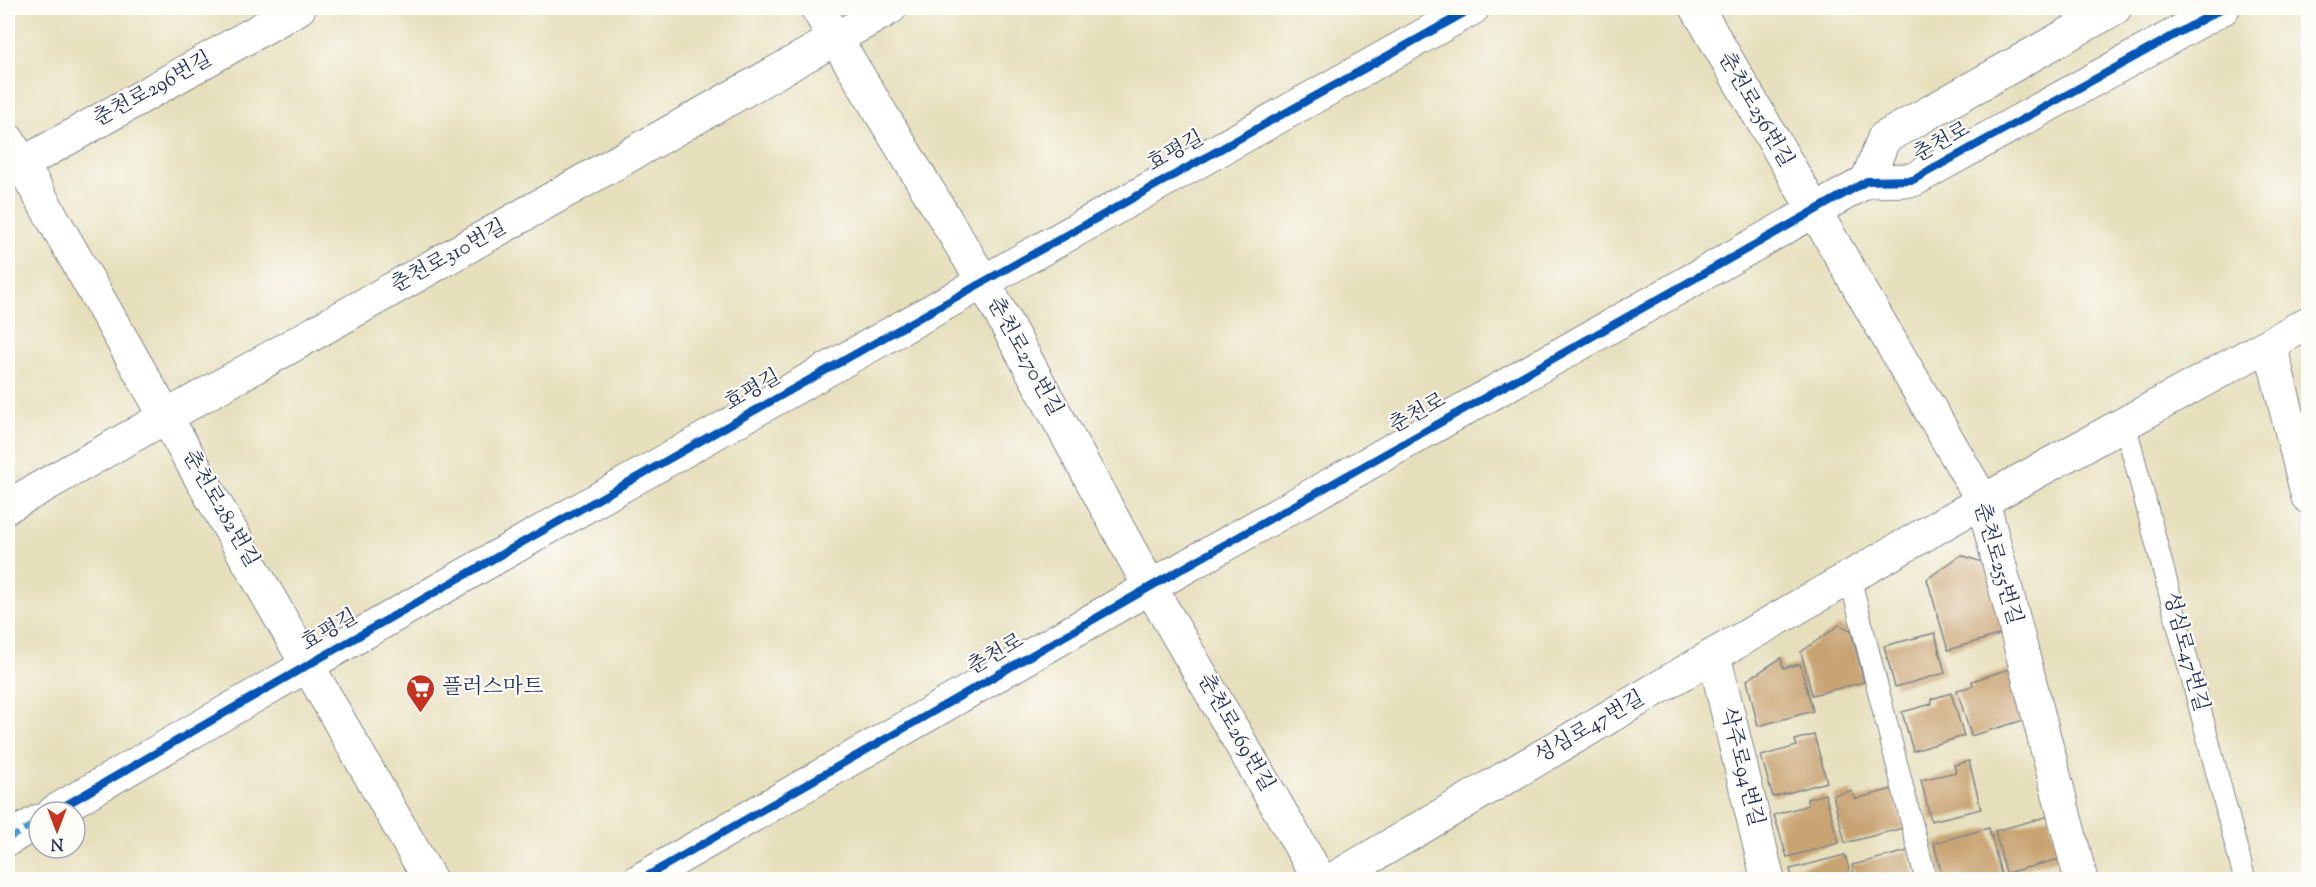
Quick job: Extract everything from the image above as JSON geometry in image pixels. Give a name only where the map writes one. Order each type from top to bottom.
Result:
[{"type":"street","name":"춘천로296번길","points":[[12,159],[299,8]]},
{"type":"street","name":"춘천로270번길","points":[[817,8],[983,281],[1150,587]]},
{"type":"street","name":"춘천로310번길","points":[[8,506],[890,8]]},
{"type":"street","name":"효평길","points":[[75,800],[308,664],[983,281],[1473,8]]},
{"type":"street","name":"춘천로256번길","points":[[1697,8],[1814,212]]},
{"type":"street","name":"춘천로","points":[[1867,181],[1884,138],[2115,8]]},
{"type":"street","name":"춘천로","points":[[640,879],[1867,181],[1913,180],[2223,8]]},
{"type":"street","name":"춘천로282번길","points":[[12,159],[167,416],[430,879]]},
{"type":"street","name":"춘천로255번길","points":[[1814,212],[1983,501],[2081,879]]},
{"type":"street","name":"성심로47번길","points":[[1332,879],[1983,501],[2308,323]]},
{"type":"street","points":[[2270,345],[2308,497]]},
{"type":"street","name":"춘천로269번길","points":[[1150,587],[1320,879]]},
{"type":"street","name":"삭주로94번길","points":[[1714,656],[1768,879]]},
{"type":"street","points":[[8,839],[27,828]]},
{"type":"lane","name":"성심로47번길","points":[[2125,424],[2245,879]]},
{"type":"lane","points":[[1850,578],[1926,879]]},
{"type":"building","points":[[1961,555],[1988,564],[2005,633],[1948,650],[1927,579]]},
{"type":"building","points":[[1839,625],[1851,630],[1864,682],[1812,695],[1801,652]]},
{"type":"building","points":[[1935,633],[1945,673],[1895,687],[1884,646]]},
{"type":"building","points":[[1781,658],[1783,668],[1800,664],[1813,711],[1758,726],[1747,680]]},
{"type":"building","points":[[2009,669],[2024,720],[1971,736],[1957,690],[1973,686],[1972,681]]},
{"type":"building","points":[[1951,693],[1964,736],[1913,751],[1902,712],[1932,704],[1931,699]]},
{"type":"building","points":[[1814,735],[1827,782],[1773,797],[1761,756],[1797,746],[1795,740]]},
{"type":"building","points":[[1969,761],[1981,809],[1931,821],[1921,780],[1956,772],[1954,765]]},
{"type":"building","points":[[1892,789],[1903,828],[1845,843],[1833,795],[1851,791],[1856,799]]},
{"type":"building","points":[[1825,794],[1839,843],[1787,857],[1774,815],[1808,805],[1807,799]]},
{"type":"building","points":[[2049,816],[2060,859],[2006,873],[1995,831]]},
{"type":"building","points":[[1989,828],[2001,874],[1980,880],[1943,880],[1934,843]]},
{"type":"building","points":[[1908,851],[1915,880],[1855,880],[1852,865]]},
{"type":"building","points":[[1845,855],[1852,880],[1793,880],[1790,869]]},
{"type":"marked path","points":[[8,839],[27,828]]},
{"type":"cycle path","points":[[75,800],[584,507],[1473,8]]},
{"type":"cycle path","points":[[640,880],[1150,587],[1867,181],[1913,180],[2223,8]]},
{"type":"place","name":"플러스마트","points":[[421,714]]}]
